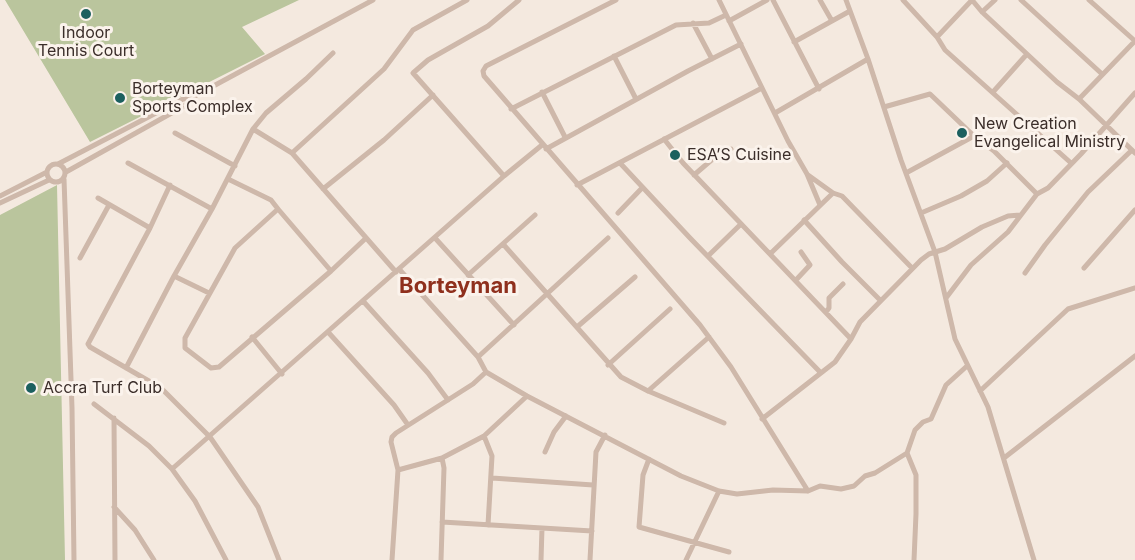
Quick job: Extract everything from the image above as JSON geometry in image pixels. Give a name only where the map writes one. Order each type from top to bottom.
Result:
[{"type":"street","points":[[0,196],[47,172],[52,165],[58,164],[183,99],[193,97],[373,0]]},
{"type":"street","points":[[292,153],[384,69],[413,30],[467,0]]},
{"type":"street","points":[[504,176],[415,76],[415,70],[428,60],[477,33],[519,0]]},
{"type":"street","points":[[616,0],[486,66],[483,71],[484,76],[709,337],[731,367],[808,491]]},
{"type":"street","points":[[719,0],[807,174],[820,205]]},
{"type":"street","points":[[511,109],[676,25],[709,23],[728,18],[767,0]]},
{"type":"street","points":[[773,0],[819,88]]},
{"type":"street","points":[[820,0],[832,21]]},
{"type":"street","points":[[846,0],[935,252],[955,339],[988,407],[1034,560]]},
{"type":"street","points":[[903,0],[937,37],[945,50],[1071,164]]},
{"type":"street","points":[[937,37],[972,0],[982,12],[1133,151],[1088,192],[1025,273]]},
{"type":"street","points":[[982,12],[994,0]]},
{"type":"street","points":[[1021,0],[1102,74]]},
{"type":"street","points":[[1079,99],[1135,41],[1089,0]]},
{"type":"street","points":[[794,42],[850,11]]},
{"type":"street","points":[[693,23],[712,59]]},
{"type":"street","points":[[172,469],[504,176],[544,147],[741,44]]},
{"type":"street","points":[[126,368],[253,129],[266,113],[333,53]]},
{"type":"street","points":[[993,92],[1027,54]]},
{"type":"street","points":[[614,56],[636,99]]},
{"type":"street","points":[[775,113],[868,59]]},
{"type":"street","points":[[577,185],[762,88]]},
{"type":"street","points":[[543,92],[565,137]]},
{"type":"street","points":[[945,298],[971,265],[1008,232],[1037,194],[1048,188],[1135,93]]},
{"type":"street","points":[[884,107],[930,94],[974,136],[1007,163],[1037,194]]},
{"type":"street","points":[[323,189],[384,140],[433,96]]},
{"type":"street","points":[[74,560],[72,408],[64,179],[66,172],[186,105],[193,97]]},
{"type":"street","points":[[253,129],[292,153],[365,239],[478,357],[486,372],[527,396],[681,476],[719,491],[737,494],[773,490],[808,491],[820,486],[841,489],[855,486],[865,476],[876,473],[907,453],[918,426],[932,419],[946,385],[967,366]]},
{"type":"street","points":[[175,134],[235,166]]},
{"type":"street","points":[[906,173],[974,136]]},
{"type":"street","points":[[664,139],[694,175],[851,339]]},
{"type":"street","points":[[694,175],[715,157],[731,149]]},
{"type":"street","points":[[128,163],[212,209]]},
{"type":"street","points":[[620,163],[820,372]]},
{"type":"street","points":[[921,213],[961,196],[987,181],[1007,163]]},
{"type":"street","points":[[58,164],[66,172]]},
{"type":"street","points":[[47,172],[50,180],[57,183],[64,179]]},
{"type":"street","points":[[807,174],[833,194],[842,195],[912,268]]},
{"type":"street","points":[[228,178],[271,200],[331,271]]},
{"type":"street","points":[[0,203],[50,180]]},
{"type":"street","points":[[170,185],[150,228],[88,341],[90,347],[161,388],[210,437],[258,507],[279,560]]},
{"type":"street","points":[[618,213],[642,188]]},
{"type":"street","points":[[770,254],[833,194]]},
{"type":"street","points":[[98,198],[150,228]]},
{"type":"street","points":[[80,258],[109,205]]},
{"type":"street","points":[[278,209],[235,248],[185,338],[185,348],[215,369],[331,271],[365,239]]},
{"type":"street","points":[[1084,268],[1135,210]]},
{"type":"street","points":[[468,275],[535,215]]},
{"type":"street","points":[[762,419],[834,362],[860,322],[912,268],[929,254],[989,224],[1008,216],[1020,215]]},
{"type":"street","points":[[804,220],[880,300]]},
{"type":"street","points":[[708,256],[741,224]]},
{"type":"street","points":[[435,238],[514,325]]},
{"type":"street","points":[[478,357],[608,238]]},
{"type":"street","points":[[503,244],[621,377],[724,423]]},
{"type":"street","points":[[796,280],[810,265],[801,252]]},
{"type":"street","points":[[174,276],[209,293]]},
{"type":"street","points":[[578,327],[635,277]]},
{"type":"street","points":[[826,312],[829,308],[829,298],[843,284]]},
{"type":"street","points":[[980,391],[1068,309],[1135,288]]},
{"type":"street","points":[[363,301],[428,373],[448,400]]},
{"type":"street","points":[[608,365],[670,309]]},
{"type":"street","points":[[328,332],[394,405],[408,425]]},
{"type":"street","points":[[252,337],[282,374]]},
{"type":"street","points":[[648,391],[709,337]]},
{"type":"street","points":[[1004,458],[1135,356]]},
{"type":"street","points":[[392,560],[398,470],[391,442],[396,433],[473,384],[486,372]]},
{"type":"street","points":[[398,470],[442,458],[484,436],[527,396]]},
{"type":"street","points":[[94,404],[149,446],[172,469],[195,501],[226,560]]},
{"type":"street","points":[[545,452],[554,432],[566,416]]},
{"type":"street","points":[[114,418],[115,560]]},
{"type":"street","points":[[590,560],[596,452],[605,435]]},
{"type":"street","points":[[484,436],[492,456],[488,525]]},
{"type":"street","points":[[907,453],[916,475],[914,560]]},
{"type":"street","points":[[441,560],[444,468],[442,458]]},
{"type":"street","points":[[650,459],[643,476],[639,527],[729,552]]},
{"type":"street","points":[[492,478],[594,485]]},
{"type":"street","points":[[686,560],[719,491]]},
{"type":"street","points":[[114,507],[128,520],[154,560]]},
{"type":"street","points":[[442,522],[592,531]]},
{"type":"street","points":[[541,560],[542,528]]},
{"type":"green space","name":"Borteyman Sports Complex","points":[[5,0],[299,0],[242,27],[265,54],[90,142]]},
{"type":"green space","name":"Accra Turf Club","points":[[57,185],[65,560],[0,560],[0,215]]},
{"type":"place","name":"Indoor Tennis Court","points":[[86,14]]},
{"type":"place","name":"Borteyman Sports Complex","points":[[120,98]]},
{"type":"place","name":"New Creation Evangelical Ministry","points":[[962,133]]},
{"type":"place","name":"ESA’S Cuisine","points":[[675,155]]},
{"type":"place","name":"Accra Turf Club","points":[[31,388]]},
{"type":"district","name":"Borteyman","points":[[458,286]]}]
